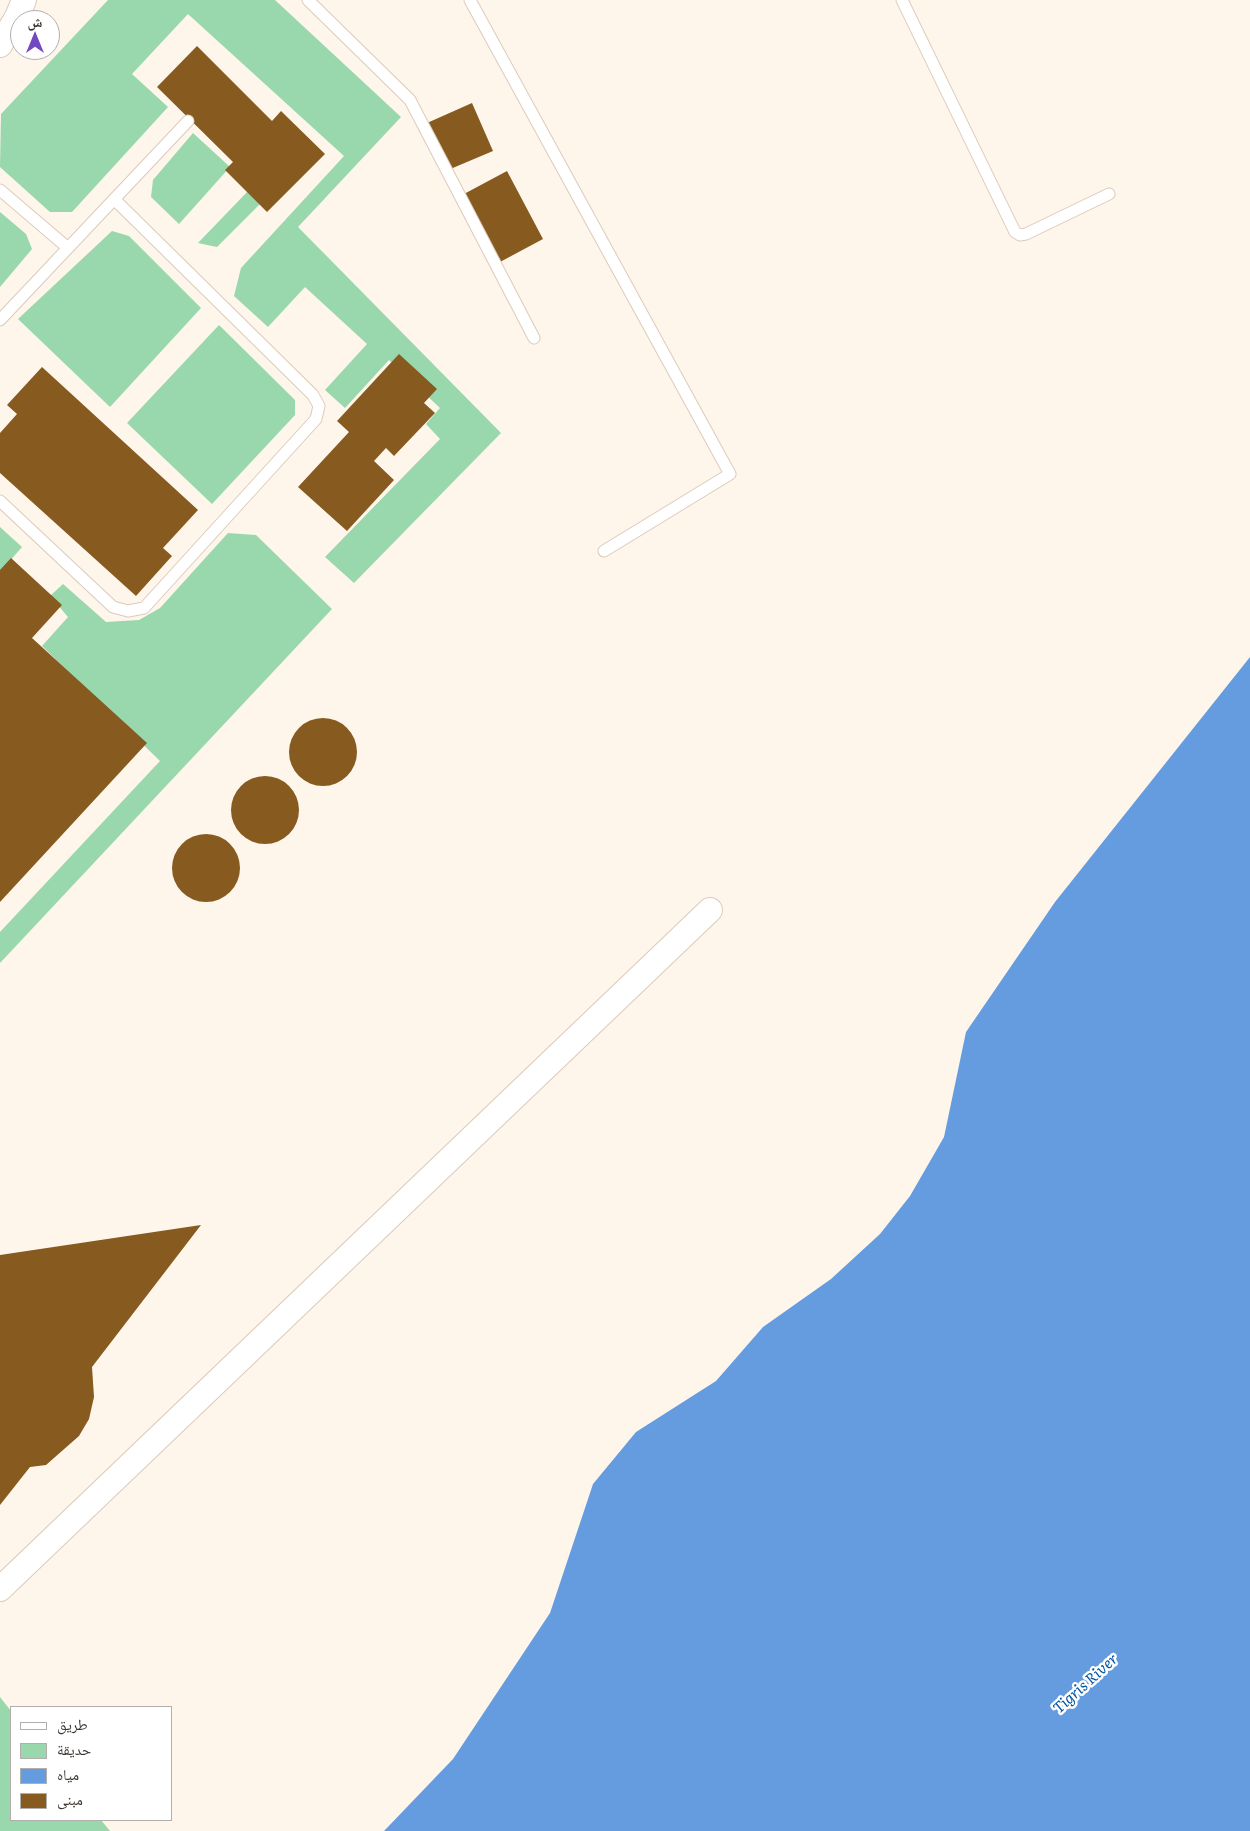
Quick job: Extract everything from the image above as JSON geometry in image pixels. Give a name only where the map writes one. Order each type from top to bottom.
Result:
[{"type":"street","points":[[0,44],[17,17],[24,0]]},
{"type":"street","points":[[0,1589],[710,910]]},
{"type":"lane","points":[[308,0],[410,100],[534,338]]},
{"type":"lane","points":[[470,0],[730,474],[604,551]]},
{"type":"lane","points":[[902,0],[1015,232],[1020,235],[1026,234],[1109,194]]},
{"type":"lane","points":[[0,320],[188,121]]},
{"type":"lane","points":[[0,190],[68,248]]},
{"type":"lane","points":[[0,501],[113,608],[128,612],[144,608],[316,419],[319,406],[313,395],[114,199]]},
{"type":"green space","points":[[108,0],[275,0],[401,117],[298,227],[501,433],[354,583],[325,557],[440,439],[426,424],[440,408],[389,360],[345,408],[325,390],[367,344],[305,287],[268,327],[234,296],[241,268],[344,156],[188,14],[132,74],[168,107],[72,212],[50,212],[0,167],[1,114],[52,60],[60,60],[60,51]]},
{"type":"green space","points":[[193,133],[230,167],[179,224],[151,197],[153,180]]},
{"type":"green space","points":[[249,190],[265,199],[217,247],[198,243]]},
{"type":"green space","points":[[0,212],[26,234],[32,249],[0,287]]},
{"type":"green space","points":[[112,231],[129,236],[201,308],[110,407],[18,319]]},
{"type":"green space","points":[[219,325],[295,400],[295,415],[212,504],[127,423]]},
{"type":"green space","points":[[0,527],[22,547],[0,572]]},
{"type":"green space","points":[[228,533],[256,535],[332,609],[0,963],[0,932],[160,761],[42,646],[68,617],[50,596],[63,584],[106,622],[139,620],[160,608]]},
{"type":"green space","points":[[0,1697],[10,1710],[10,1821],[102,1821],[110,1831],[0,1831]]},
{"type":"water","name":"Tigris River","points":[[1250,657],[1250,1831],[384,1831],[453,1759],[550,1613],[593,1484],[636,1432],[716,1381],[763,1327],[831,1279],[880,1234],[910,1196],[944,1137],[966,1032],[1055,902]]},
{"type":"building","points":[[197,46],[272,121],[281,111],[325,154],[267,212],[225,170],[233,162],[157,87]]},
{"type":"building","points":[[472,103],[493,151],[448,170],[427,123]]},
{"type":"building","points":[[507,171],[543,239],[500,262],[464,194]]},
{"type":"building","points":[[399,354],[437,389],[424,403],[435,413],[394,456],[386,448],[374,461],[394,480],[347,531],[298,487],[349,432],[337,421]]},
{"type":"building","points":[[42,367],[198,510],[163,548],[172,556],[136,596],[0,473],[0,433],[17,414],[7,405]]},
{"type":"building","points":[[11,558],[62,605],[32,638],[147,743],[0,902],[0,570]]},
{"type":"building","points":[[330,718],[342,724],[351,733],[357,745],[355,765],[347,776],[330,786],[316,786],[299,776],[291,765],[289,745],[299,728],[310,720]]},
{"type":"building","points":[[272,776],[284,782],[293,791],[299,803],[297,823],[289,834],[272,844],[258,844],[241,834],[233,823],[231,803],[241,786],[252,778]]},
{"type":"building","points":[[213,834],[225,840],[234,849],[240,861],[238,881],[230,892],[213,902],[199,902],[182,892],[174,881],[172,861],[182,844],[193,836]]},
{"type":"building","points":[[201,1225],[92,1367],[94,1397],[89,1419],[79,1436],[46,1465],[30,1467],[0,1505],[0,1255]]}]
